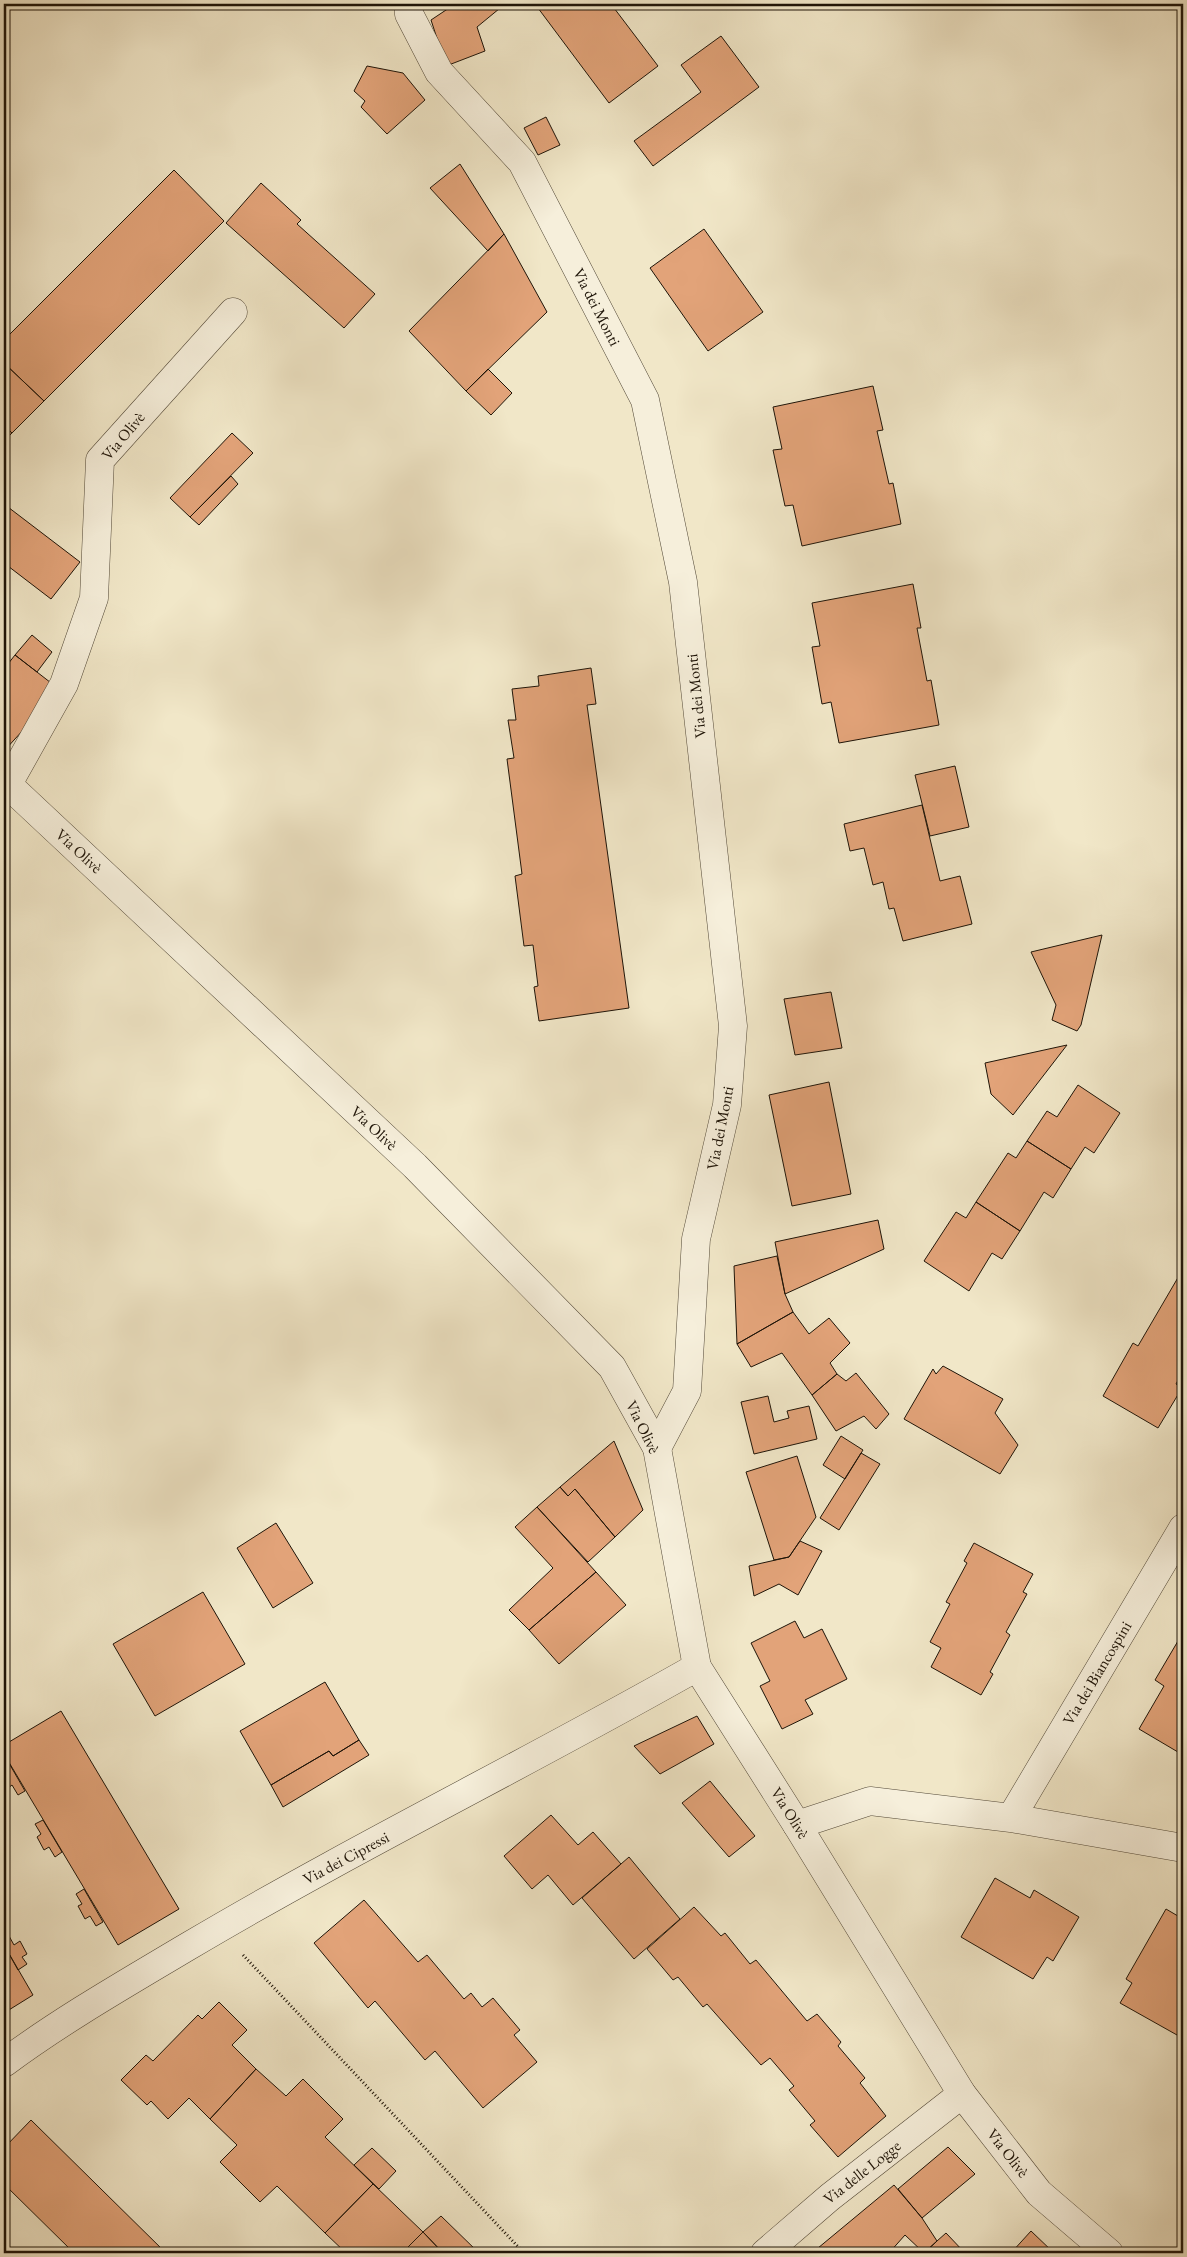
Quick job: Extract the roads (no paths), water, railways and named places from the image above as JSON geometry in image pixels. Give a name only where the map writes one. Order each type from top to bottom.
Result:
[{"type":"street","name":"Via dei Monti","points":[[408,4],[410,14],[439,72],[522,162],[645,400],[683,582],[733,1026],[727,1105],[696,1239],[688,1392],[657,1448]]},
{"type":"street","name":"Via Olivè","points":[[233,312],[100,460],[94,598],[64,684],[6,783],[428,1179],[612,1367],[657,1448],[697,1667],[798,1825],[962,2094],[1039,2193],[1108,2253]]},
{"type":"street","name":"Via dei Biancospini","points":[[1011,1818],[1183,1528]]},
{"type":"street","name":"Via dei Cipressi","points":[[4,2064],[117,1988],[262,1902],[598,1723],[697,1667]]},
{"type":"street","points":[[798,1825],[870,1800],[1011,1818],[1183,1848]]},
{"type":"street","name":"Via delle Logge","points":[[764,2253],[830,2197],[962,2094]]}]
